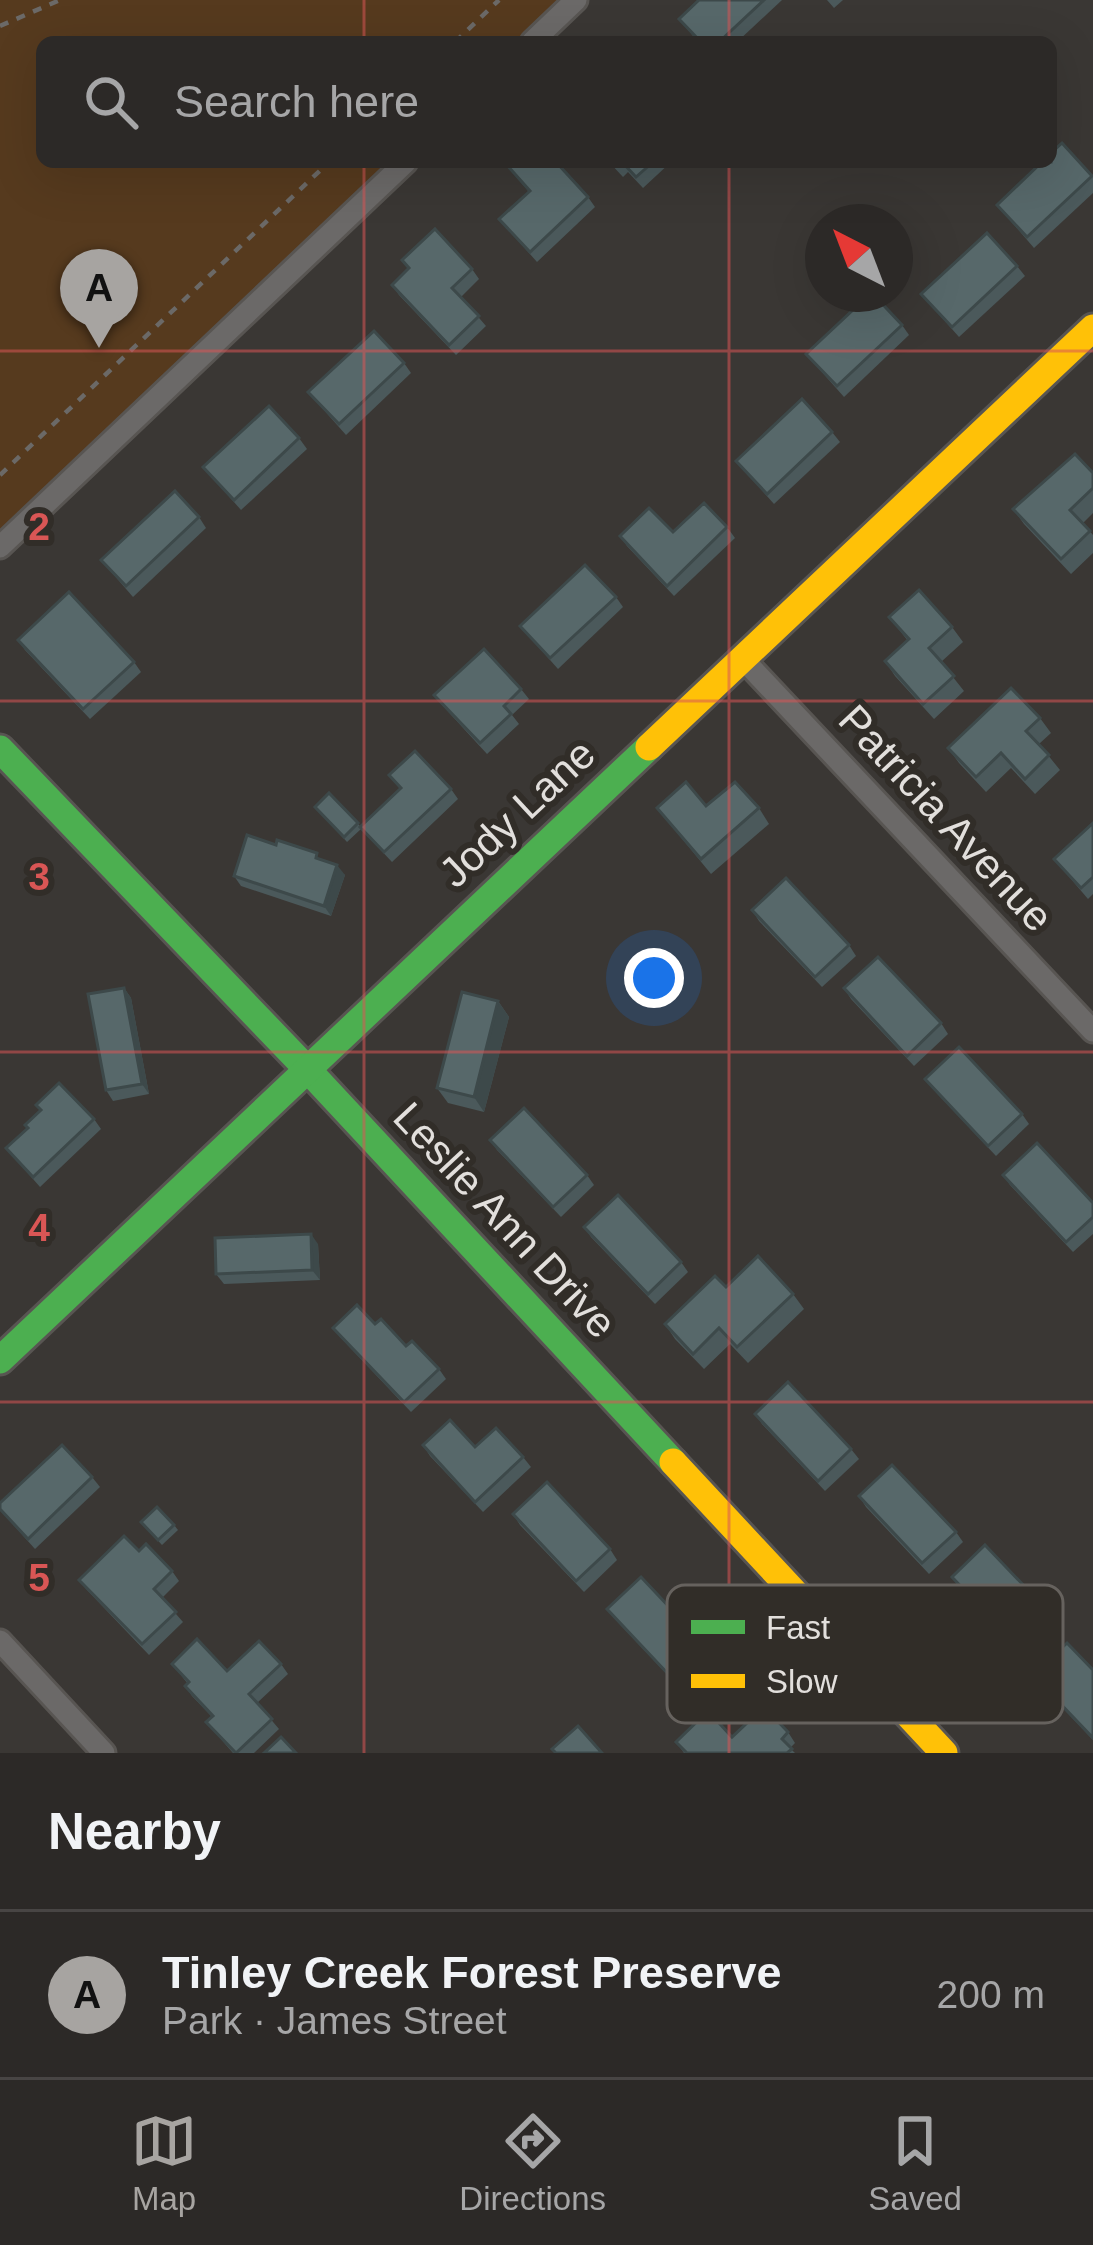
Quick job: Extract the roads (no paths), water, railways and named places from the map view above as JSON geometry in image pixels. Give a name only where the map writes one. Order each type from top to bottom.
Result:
[{"type":"street","points":[[538,36],[577,0]]},
{"type":"street","points":[[0,547],[400,168]]},
{"type":"street","name":"Jody Lane","points":[[0,1360],[1093,328]]},
{"type":"street","name":"Patricia Avenue","points":[[742,658],[1093,1031]]},
{"type":"street","name":"Leslie Ann Drive","points":[[0,749],[308,1070],[788,1585]]},
{"type":"street","points":[[0,1641],[104,1753]]},
{"type":"street","name":"Leslie Ann Drive","points":[[916,1723],[944,1753]]},
{"type":"place","name":"Tinley Creek Forest Preserve","points":[[99,348]]}]
